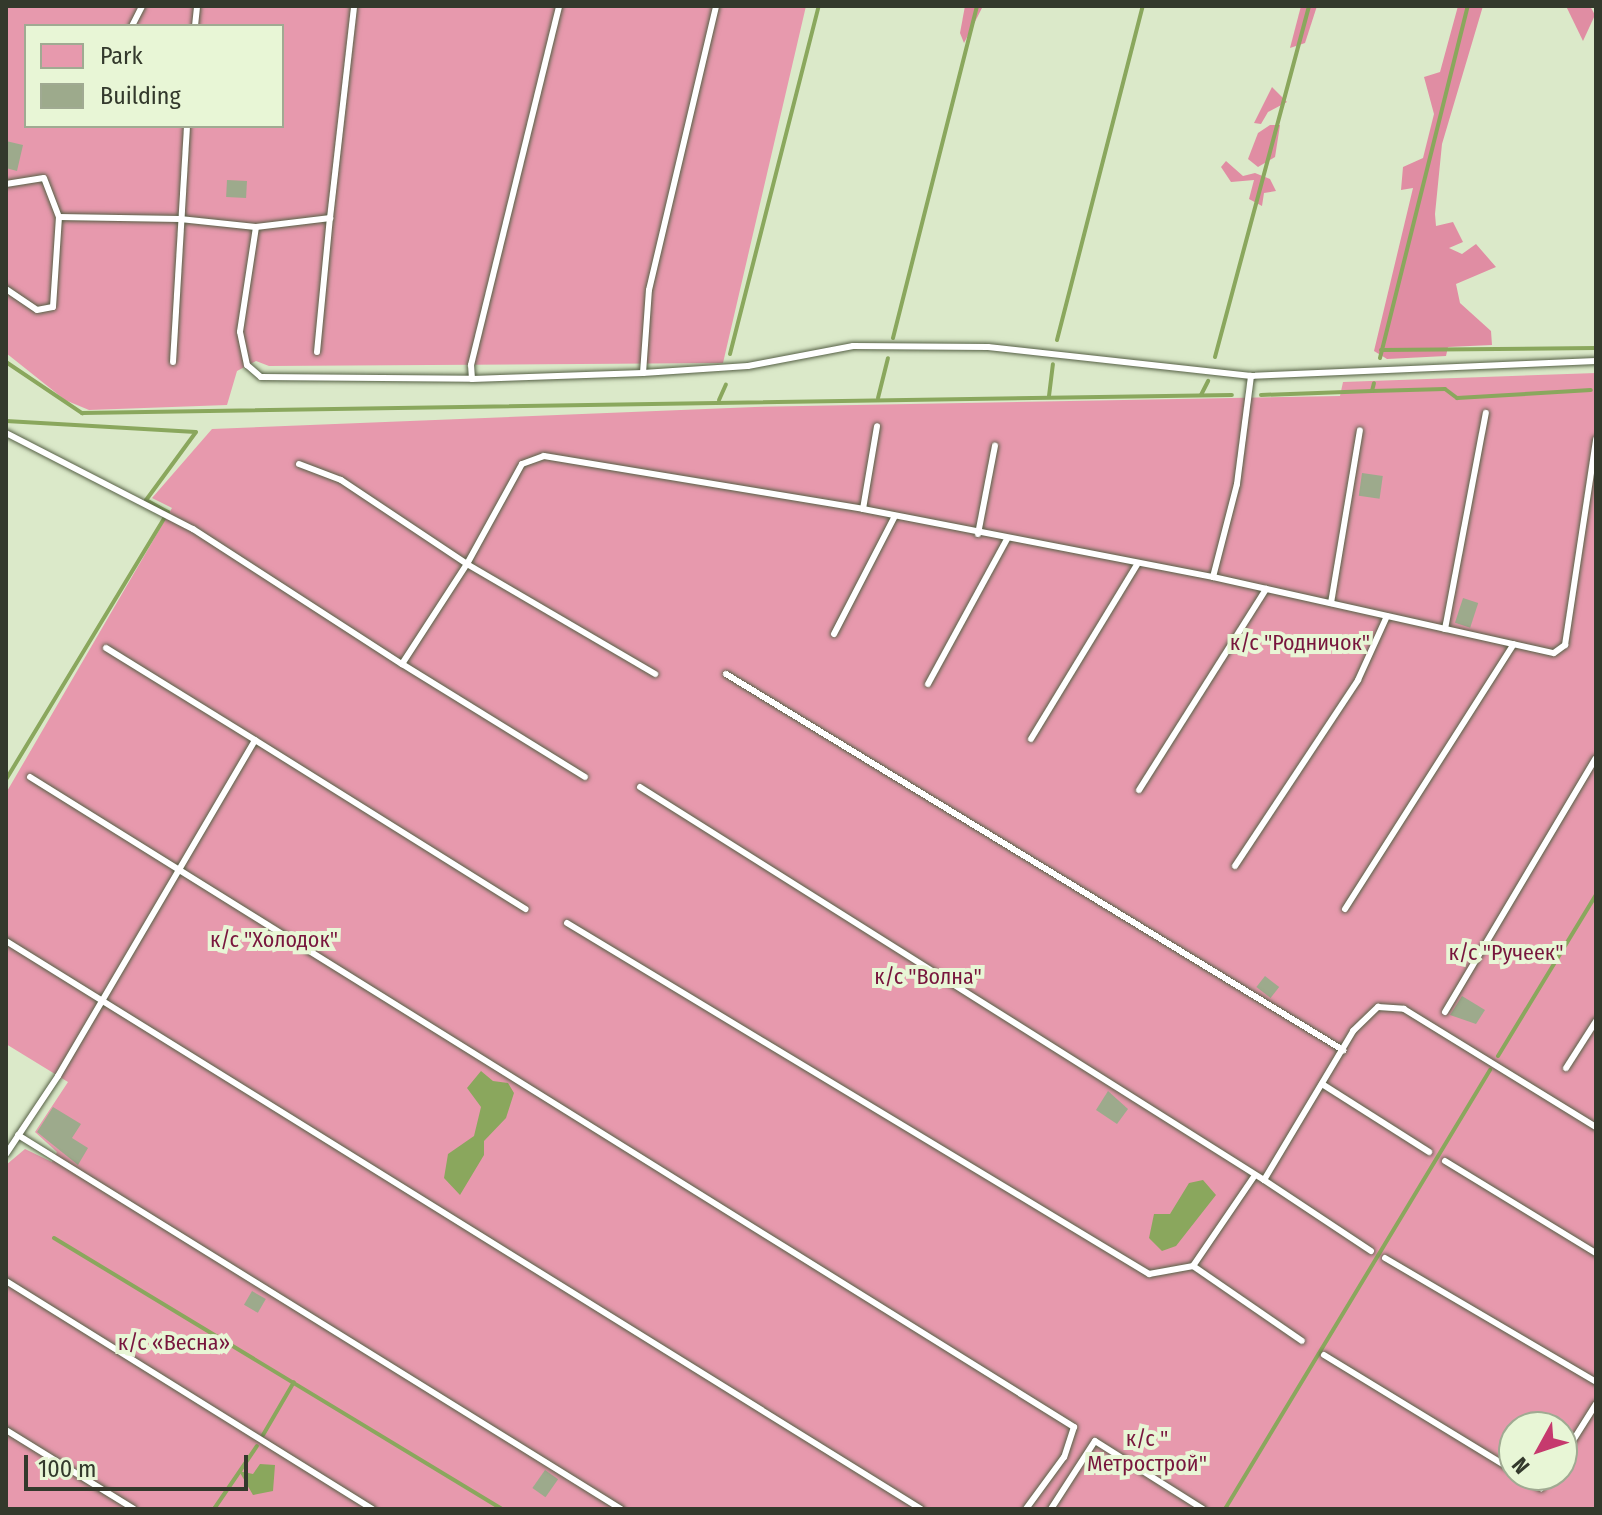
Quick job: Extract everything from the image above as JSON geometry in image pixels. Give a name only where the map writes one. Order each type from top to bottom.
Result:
[{"type":"lane","points":[[133,24],[142,6]]},
{"type":"lane","points":[[317,352],[354,6]]},
{"type":"lane","points":[[472,379],[471,365],[559,6]]},
{"type":"lane","points":[[643,373],[649,290],[716,6]]},
{"type":"lane","points":[[173,362],[187,128]]},
{"type":"lane","points":[[6,184],[44,178],[59,217],[53,307],[37,310],[6,289]]},
{"type":"lane","points":[[59,217],[180,219],[256,227],[330,218]]},
{"type":"lane","points":[[256,227],[240,332],[247,365],[261,377],[472,379],[643,373],[748,366],[853,346],[988,347],[1251,376],[1596,361]]},
{"type":"lane","points":[[1213,577],[1237,484],[1251,376]]},
{"type":"lane","points":[[1445,629],[1486,413]]},
{"type":"lane","points":[[863,509],[877,426]]},
{"type":"lane","points":[[1331,603],[1360,430]]},
{"type":"lane","points":[[6,433],[193,529],[585,777]]},
{"type":"lane","points":[[402,664],[467,564],[522,464],[544,456],[863,509],[1137,565],[1213,577],[1554,653],[1565,645],[1596,439]]},
{"type":"lane","points":[[978,534],[995,446]]},
{"type":"lane","points":[[299,464],[341,480],[467,564],[655,674]]},
{"type":"lane","points":[[834,634],[895,516]]},
{"type":"lane","points":[[928,684],[1007,539]]},
{"type":"lane","points":[[1031,739],[1137,565]]},
{"type":"lane","points":[[1139,790],[1266,589]]},
{"type":"lane","points":[[1235,866],[1358,680],[1387,616]]},
{"type":"lane","points":[[1345,909],[1514,644]]},
{"type":"lane","points":[[106,648],[525,909]]},
{"type":"lane","points":[[726,674],[1343,1050]]},
{"type":"lane","points":[[6,1154],[102,1001],[255,740]]},
{"type":"lane","points":[[1445,1012],[1596,758]]},
{"type":"lane","points":[[30,777],[1074,1427],[1064,1457],[1026,1509]]},
{"type":"lane","points":[[640,787],[1264,1180],[1371,1251]]},
{"type":"lane","points":[[567,923],[1149,1274],[1193,1266],[1302,1341]]},
{"type":"lane","points":[[6,941],[921,1509]]},
{"type":"lane","points":[[1264,1180],[1343,1050],[1378,1007],[1404,1009],[1596,1127]]},
{"type":"lane","points":[[1566,1068],[1596,1021]]},
{"type":"lane","points":[[1322,1084],[1429,1152]]},
{"type":"lane","points":[[18,1135],[621,1509]]},
{"type":"lane","points":[[1445,1161],[1596,1253]]},
{"type":"lane","points":[[1193,1266],[1255,1175]]},
{"type":"lane","points":[[1385,1258],[1596,1382]]},
{"type":"lane","points":[[6,1281],[373,1509]]},
{"type":"lane","points":[[1324,1355],[1498,1461]]},
{"type":"lane","points":[[1578,1433],[1596,1404]]},
{"type":"lane","points":[[6,1430],[134,1509]]},
{"type":"lane","points":[[1051,1509],[1095,1441],[1203,1509]]},
{"type":"green space","points":[[6,6],[806,6],[723,363],[269,366],[256,361],[237,371],[227,405],[89,410],[65,400],[6,353]]},
{"type":"green space","points":[[1596,373],[1596,1509],[6,1509],[6,1165],[25,1149],[52,1162],[57,1152],[35,1132],[68,1082],[6,1044],[6,793],[172,508],[152,498],[212,429],[755,407],[1340,396],[1343,382]]},
{"type":"shaded area","points":[[965,6],[983,6],[964,43],[960,33]]},
{"type":"shaded area","points":[[1301,6],[1317,6],[1305,43],[1290,48]]},
{"type":"shaded area","points":[[1458,6],[1483,6],[1442,144],[1436,226],[1453,222],[1463,242],[1449,248],[1462,254],[1476,244],[1496,267],[1456,284],[1460,303],[1491,331],[1492,345],[1448,347],[1446,356],[1387,359],[1374,351],[1413,188],[1401,190],[1403,167],[1423,158],[1434,114],[1424,77],[1440,72]]},
{"type":"shaded area","points":[[1566,6],[1590,6],[1595,15],[1583,41]]},
{"type":"shaded area","points":[[1272,87],[1287,102],[1268,112],[1261,124],[1254,123]]},
{"type":"shaded area","points":[[1270,125],[1280,125],[1275,157],[1258,167],[1248,159],[1258,133]]},
{"type":"shaded area","points":[[1226,161],[1243,176],[1255,173],[1270,179],[1276,191],[1264,193],[1262,206],[1249,199],[1254,180],[1231,182],[1221,167]]},
{"type":"shaded area","points":[[481,1071],[493,1081],[508,1083],[514,1093],[506,1118],[484,1141],[484,1155],[460,1195],[444,1178],[448,1154],[474,1136],[481,1107],[467,1088]]},
{"type":"shaded area","points":[[1203,1180],[1216,1195],[1176,1246],[1162,1251],[1149,1238],[1154,1214],[1170,1214],[1189,1183]]},
{"type":"shaded area","points":[[260,1464],[275,1465],[273,1491],[253,1495],[239,1471],[253,1474]]},
{"type":"building","points":[[6,141],[23,145],[17,171],[6,168]]},
{"type":"building","points":[[227,180],[247,181],[246,198],[226,197]]},
{"type":"building","points":[[1362,473],[1383,476],[1380,499],[1359,496]]},
{"type":"building","points":[[1463,598],[1478,603],[1470,628],[1455,623]]},
{"type":"building","points":[[1265,976],[1279,987],[1271,998],[1256,987]]},
{"type":"building","points":[[1462,996],[1485,1010],[1476,1024],[1450,1015]]},
{"type":"building","points":[[1108,1091],[1128,1109],[1117,1124],[1096,1110]]},
{"type":"building","points":[[53,1107],[81,1124],[72,1138],[88,1148],[78,1165],[37,1132]]},
{"type":"building","points":[[252,1291],[266,1299],[258,1313],[244,1305]]},
{"type":"building","points":[[545,1470],[558,1479],[545,1497],[532,1488]]},
{"type":"waterway","points":[[730,354],[819,6]]},
{"type":"waterway","points":[[893,338],[977,6]]},
{"type":"waterway","points":[[1057,340],[1143,6]]},
{"type":"waterway","points":[[1215,357],[1309,6]]},
{"type":"waterway","points":[[1380,358],[1468,6]]},
{"type":"waterway","points":[[1381,350],[1596,348]]},
{"type":"waterway","points":[[878,398],[888,358]]},
{"type":"waterway","points":[[6,362],[82,413],[1232,395]]},
{"type":"waterway","points":[[1049,396],[1053,364]]},
{"type":"waterway","points":[[1201,395],[1208,381]]},
{"type":"waterway","points":[[1261,395],[1372,391],[1374,383]]},
{"type":"waterway","points":[[719,400],[726,384]]},
{"type":"waterway","points":[[1372,391],[1445,389],[1457,398],[1591,390]]},
{"type":"waterway","points":[[6,421],[196,432],[146,500],[168,512],[6,780]]},
{"type":"waterway","points":[[1498,1056],[1596,895]]},
{"type":"waterway","points":[[1225,1509],[1490,1070]]},
{"type":"waterway","points":[[54,1238],[502,1509]]},
{"type":"waterway","points":[[263,1435],[294,1382]]},
{"type":"waterway","points":[[214,1509],[257,1446]]},
{"type":"park label","name":"к/с \"Родничок\"","points":[[1300,643]]},
{"type":"park label","name":"к/с \"Холодок\"","points":[[274,940]]},
{"type":"park label","name":"к/с \"Ручеек\"","points":[[1506,953]]},
{"type":"park label","name":"к/с \"Волна\"","points":[[928,977]]},
{"type":"park label","name":"к/с «Весна»","points":[[174,1343]]},
{"type":"park label","name":"к/с \" Метрострой\"","points":[[1147,1450]]}]
